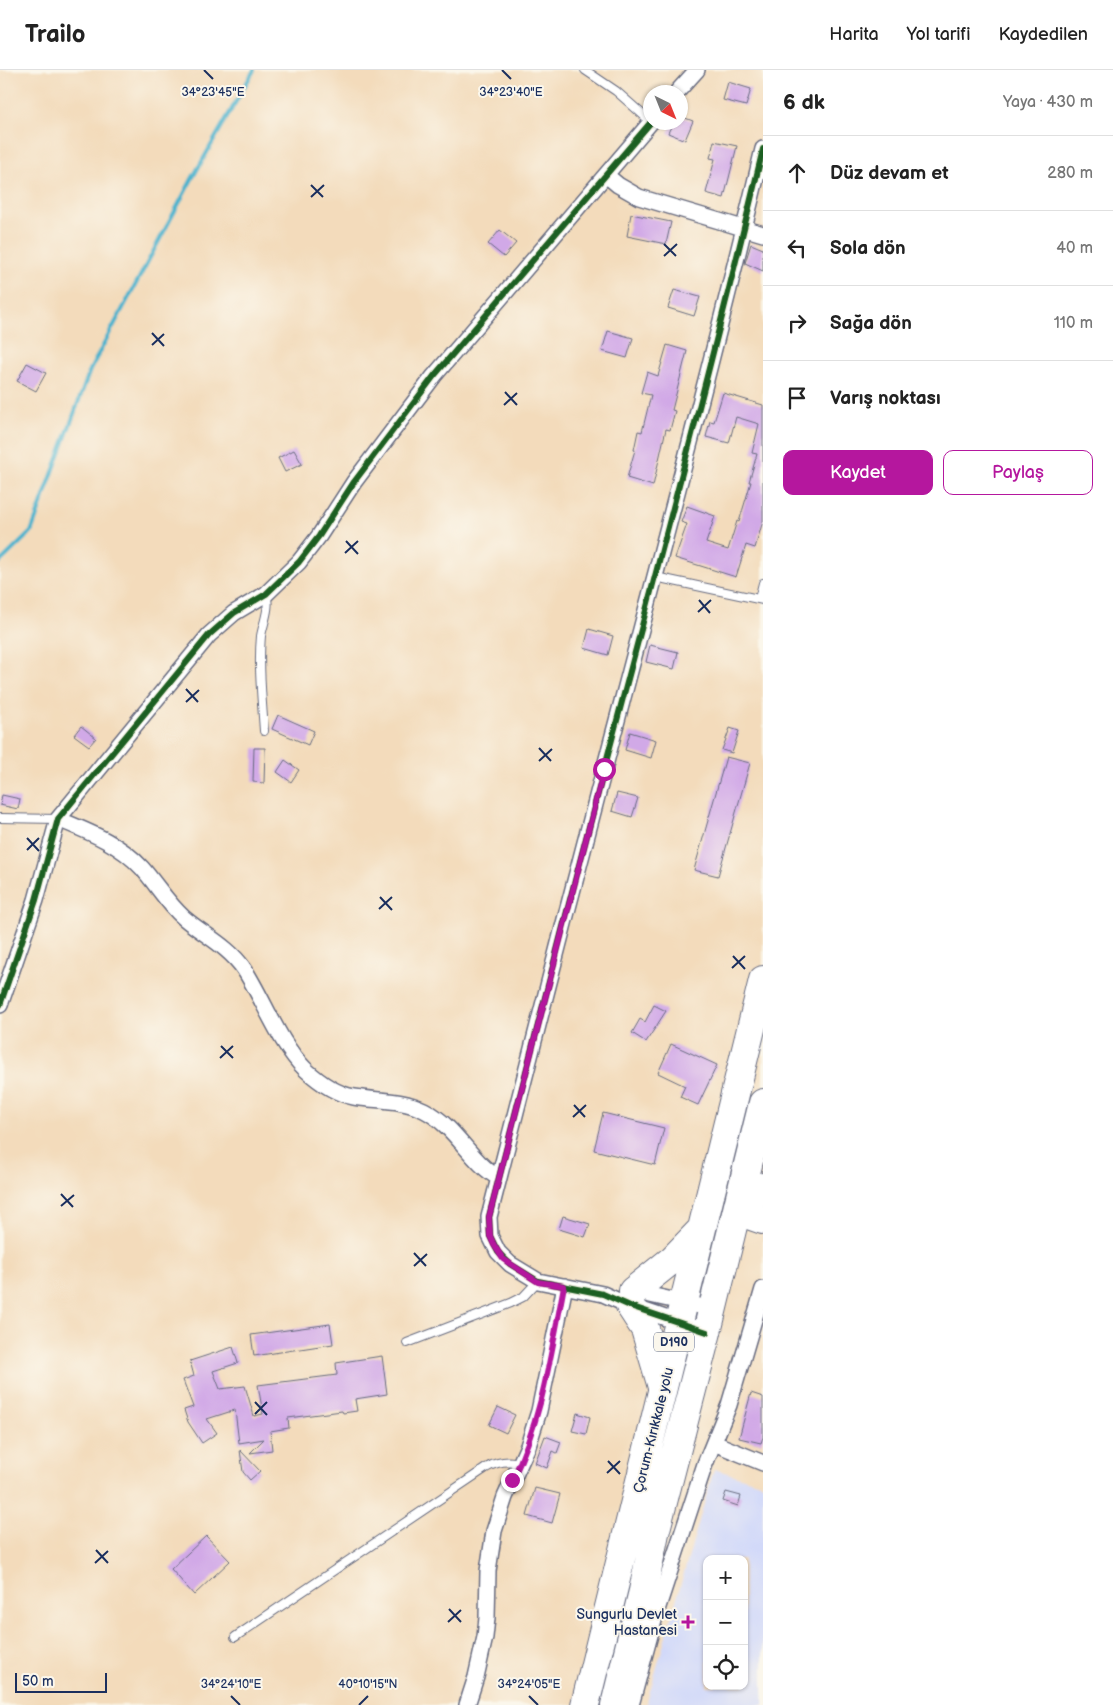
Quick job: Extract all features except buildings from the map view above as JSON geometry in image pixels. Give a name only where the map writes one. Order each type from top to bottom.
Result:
[{"type":"highway","name":"Çorum-Kırıkkale yolu","points":[[585,1705],[763,980]]},
{"type":"highway","name":"Çorum-Kırıkkale yolu","points":[[615,1705],[643,1591],[655,1532],[737,1211],[758,1149],[763,1103]]},
{"type":"highway","points":[[763,1187],[737,1211],[763,1220]]},
{"type":"highway","points":[[663,1389],[645,1329],[631,1298],[702,1229]]},
{"type":"highway","points":[[655,1532],[656,1613]]},
{"type":"street","points":[[683,85],[697,70]]},
{"type":"street","points":[[0,1005],[36,900],[58,819],[209,635],[234,613],[266,594],[310,550],[354,482],[411,406],[464,340],[644,130]]},
{"type":"street","points":[[710,1320],[631,1298],[538,1282],[510,1264],[498,1252],[490,1236],[489,1217],[602,778],[656,578],[763,149]]},
{"type":"street","points":[[606,174],[618,185],[639,197],[763,234]]},
{"type":"street","points":[[58,819],[102,837],[121,849],[143,870],[177,912],[230,952],[244,970],[292,1052],[314,1077],[332,1089],[352,1097],[395,1101],[424,1110],[448,1126],[488,1171],[499,1178]]},
{"type":"street","points":[[724,1141],[758,1149]]},
{"type":"street","points":[[467,1705],[476,1677],[485,1637],[488,1571],[494,1531],[505,1497],[520,1464],[539,1411],[564,1286]]},
{"type":"street","points":[[632,1705],[656,1613],[705,1464],[729,1405],[763,1289]]},
{"type":"street","points":[[631,1298],[710,1320]]},
{"type":"street","points":[[714,1443],[763,1463]]},
{"type":"lane","points":[[585,70],[616,91],[643,115]]},
{"type":"lane","points":[[656,578],[761,600],[763,583]]},
{"type":"lane","points":[[264,730],[260,652],[268,602],[266,594]]},
{"type":"lane","points":[[0,818],[58,819]]},
{"type":"lane","points":[[407,1343],[511,1303],[522,1297],[538,1282]]},
{"type":"lane","points":[[234,1637],[486,1468],[499,1462],[520,1464]]},
{"type":"shaded area","name":"Sungurlu Devlet Hastanesi","points":[[714,1469],[763,1484],[763,1705],[646,1705]]},
{"type":"waterway","points":[[0,562],[31,532],[90,370],[193,177],[254,70]]},
{"type":"cycle path","points":[[0,1005],[36,900],[58,819],[209,635],[234,613],[266,594],[299,562],[319,536],[354,482],[434,376],[644,130]]},
{"type":"cycle path","points":[[707,1332],[630,1306],[603,1294],[538,1281],[510,1264],[498,1252],[490,1236],[489,1217],[575,879],[706,381],[763,149]]},
{"type":"place","name":"Sungurlu Devlet Hastanesi","points":[[688,1622]]},
{"type":"route","points":[[512,1480],[528,1446],[539,1411],[564,1286],[538,1282],[503,1259],[490,1236],[489,1217],[604,769]]}]
